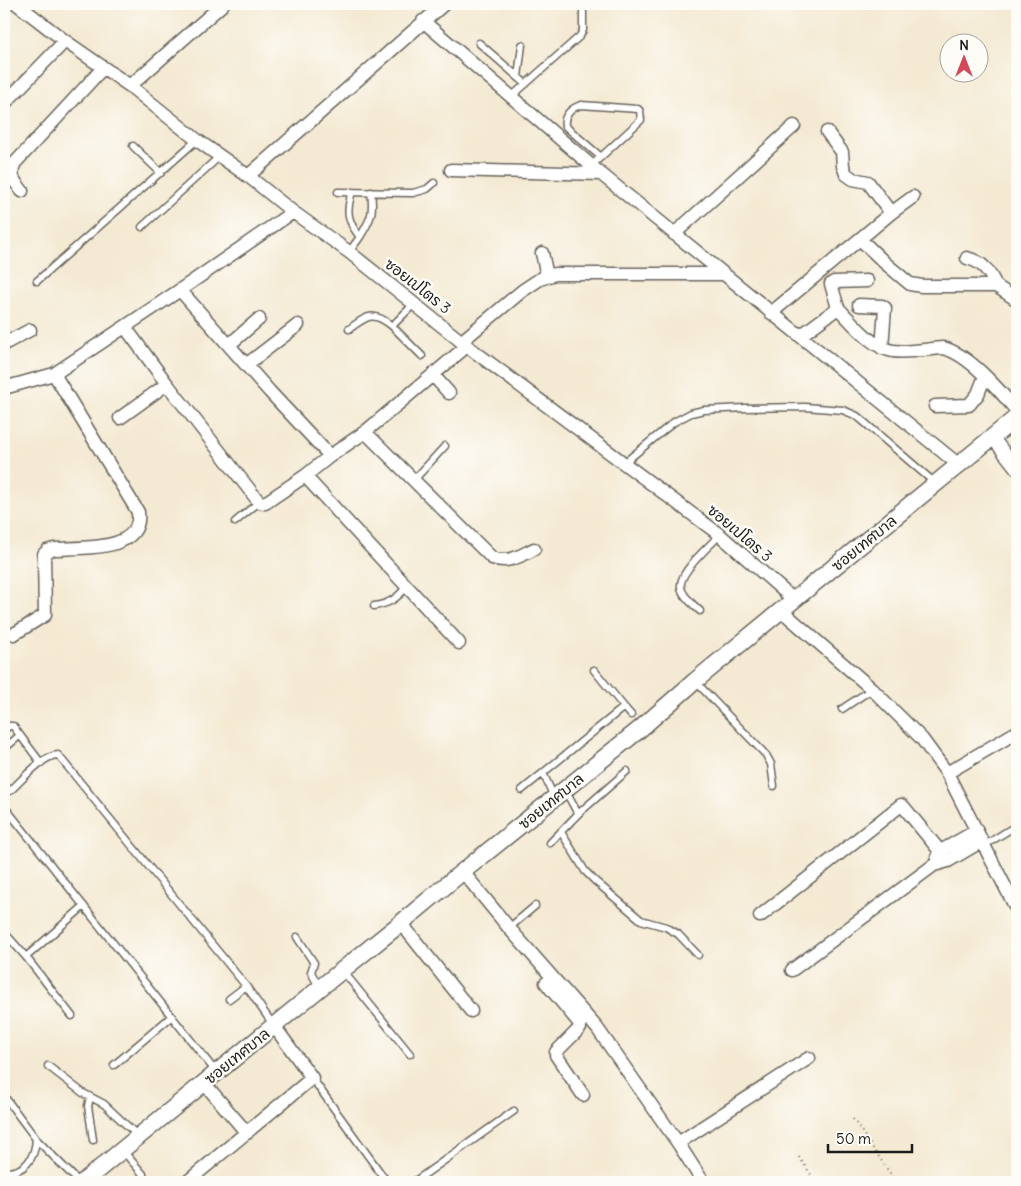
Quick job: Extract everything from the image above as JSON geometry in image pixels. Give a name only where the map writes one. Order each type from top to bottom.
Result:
[{"type":"street","name":"ซอยเปโตร 3","points":[[17,4],[65,41],[130,86],[197,140],[349,252],[465,344],[720,535],[788,606],[922,738],[947,773],[1017,910]]},
{"type":"street","points":[[130,86],[223,4]]},
{"type":"street","points":[[248,176],[444,4]]},
{"type":"street","points":[[424,21],[511,98],[598,166],[674,234],[959,465]]},
{"type":"street","points":[[4,104],[65,41]]},
{"type":"street","points":[[22,192],[12,178],[11,173],[14,164],[103,68]]},
{"type":"street","points":[[674,234],[794,126]]},
{"type":"street","points":[[827,132],[842,152],[843,166],[846,174],[868,182],[892,213]]},
{"type":"street","points":[[451,170],[598,166]]},
{"type":"street","points":[[771,312],[913,197]]},
{"type":"street","points":[[4,388],[54,374],[293,212]]},
{"type":"street","points":[[860,239],[885,264],[910,284],[922,286],[996,286]]},
{"type":"street","points":[[542,253],[547,276]]},
{"type":"street","points":[[967,258],[976,260],[985,267],[996,286],[1017,300]]},
{"type":"street","points":[[125,327],[259,502],[265,503],[365,432],[433,375],[522,290],[540,279],[555,274],[723,274]]},
{"type":"street","points":[[866,280],[834,282],[831,284],[838,308],[874,343],[882,348],[893,351],[943,348],[952,350],[994,384],[1017,411]]},
{"type":"street","points":[[180,290],[330,456]]},
{"type":"street","points":[[859,305],[882,306],[885,308],[882,348]]},
{"type":"street","points":[[800,336],[838,308]]},
{"type":"street","points":[[229,345],[258,319]]},
{"type":"street","points":[[246,365],[298,325]]},
{"type":"street","points":[[4,344],[30,330]]},
{"type":"street","points":[[14,634],[45,614],[44,554],[46,552],[121,542],[132,534],[138,523],[138,512],[54,374]]},
{"type":"street","points":[[433,375],[449,393]]},
{"type":"street","points":[[935,406],[969,405],[978,394],[985,376]]},
{"type":"street","points":[[120,418],[167,384]]},
{"type":"street","name":"ซอยเทศบาล","points":[[81,1182],[123,1151],[459,874],[640,729],[695,681],[992,437],[1014,426]]},
{"type":"street","points":[[365,432],[492,558],[501,562],[516,558],[534,549]]},
{"type":"street","points":[[992,437],[1017,469]]},
{"type":"street","points":[[305,476],[459,643]]},
{"type":"street","points":[[947,773],[1017,732]]},
{"type":"street","points":[[760,916],[901,805],[944,856]]},
{"type":"street","points":[[792,970],[944,856],[981,839]]},
{"type":"street","points":[[459,874],[597,1028],[678,1143],[703,1182]]},
{"type":"street","points":[[459,874],[580,1024],[580,1028],[556,1054],[583,1095]]},
{"type":"street","points":[[401,923],[471,1011]]},
{"type":"street","points":[[187,1182],[312,1078],[274,1026]]},
{"type":"street","points":[[678,1143],[809,1058]]},
{"type":"street","points":[[211,1078],[247,1133]]},
{"type":"lane","points":[[511,98],[580,36],[583,30],[583,12]]},
{"type":"lane","points":[[479,43],[526,84]]},
{"type":"lane","points":[[518,77],[522,45]]},
{"type":"lane","points":[[580,105],[638,109],[641,120],[598,166],[565,126],[565,119],[569,112],[575,106],[580,105]]},
{"type":"lane","points":[[37,281],[197,140]]},
{"type":"lane","points":[[134,146],[161,173]]},
{"type":"lane","points":[[142,227],[220,156]]},
{"type":"lane","points":[[338,192],[413,193],[427,190],[434,183]]},
{"type":"lane","points":[[352,192],[347,212],[354,229],[360,237]]},
{"type":"lane","points":[[349,252],[372,215],[371,192]]},
{"type":"lane","points":[[392,326],[414,304]]},
{"type":"lane","points":[[349,329],[368,316],[384,319],[422,356]]},
{"type":"lane","points":[[624,462],[674,422],[692,413],[704,410],[746,408],[825,408],[843,410],[857,416],[936,484]]},
{"type":"lane","points":[[414,481],[445,446]]},
{"type":"lane","points":[[235,522],[259,502]]},
{"type":"lane","points":[[700,611],[683,592],[681,582],[684,574],[720,535]]},
{"type":"lane","points":[[374,606],[391,602],[407,586]]},
{"type":"lane","points":[[594,670],[631,715]]},
{"type":"lane","points":[[695,681],[766,755],[771,764],[774,786]]},
{"type":"lane","points":[[842,709],[872,689]]},
{"type":"lane","points":[[522,790],[624,707]]},
{"type":"lane","points":[[4,730],[13,726],[41,763]]},
{"type":"lane","points":[[4,749],[20,736]]},
{"type":"lane","points":[[4,791],[10,791],[41,763],[54,755],[58,755],[246,986],[274,1026]]},
{"type":"lane","points":[[550,843],[578,814],[627,771]]},
{"type":"lane","points":[[544,773],[560,794],[572,801],[578,814]]},
{"type":"lane","points":[[4,806],[172,1016],[211,1078]]},
{"type":"lane","points":[[981,839],[1017,825]]},
{"type":"lane","points":[[561,832],[585,871],[595,880],[641,920],[666,927],[678,934],[698,955]]},
{"type":"lane","points":[[26,957],[84,906]]},
{"type":"lane","points":[[508,928],[535,906]]},
{"type":"lane","points":[[4,932],[72,1016]]},
{"type":"lane","points":[[297,937],[314,963],[311,972],[320,988]]},
{"type":"lane","points":[[342,970],[410,1054]]},
{"type":"lane","points":[[228,999],[246,986]]},
{"type":"lane","points":[[114,1065],[172,1016]]},
{"type":"lane","points":[[48,1066],[73,1086],[104,1104],[138,1137]]},
{"type":"lane","points":[[312,1078],[387,1182]]},
{"type":"lane","points":[[4,1096],[36,1139],[81,1182]]},
{"type":"lane","points":[[90,1097],[88,1106],[93,1140]]},
{"type":"lane","points":[[414,1182],[514,1111]]},
{"type":"lane","points":[[4,1172],[21,1169],[29,1161],[35,1152],[36,1139]]},
{"type":"lane","points":[[123,1151],[143,1174],[144,1182]]},
{"type":"path","points":[[853,1119],[896,1182]]},
{"type":"path","points":[[799,1157],[816,1182]]}]
